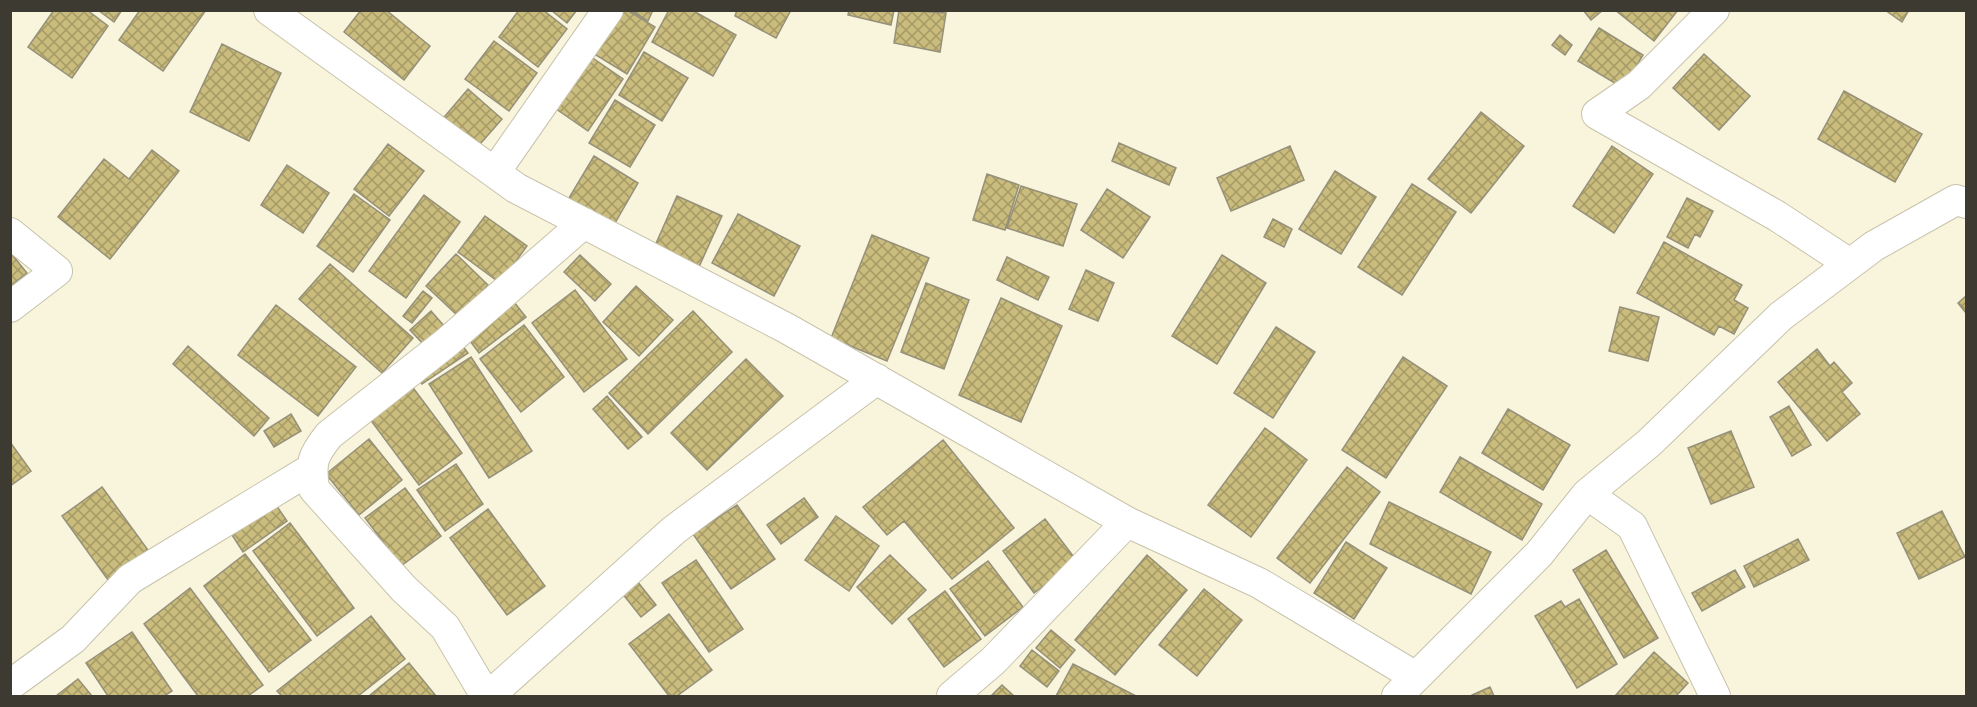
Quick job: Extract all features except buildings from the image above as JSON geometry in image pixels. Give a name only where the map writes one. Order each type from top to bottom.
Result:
[{"type":"street","points":[[269,10],[516,188],[786,327],[1127,522],[1259,583],[1407,687],[1539,554],[1587,494],[1649,443],[1781,316],[1874,246],[1956,200],[1966,203]]},
{"type":"street","points":[[495,172],[608,10]]},
{"type":"street","points":[[1714,10],[1639,85],[1597,114],[1777,216],[1850,264]]},
{"type":"street","points":[[584,223],[446,343],[329,435],[316,451],[311,469],[314,489],[404,589],[445,627],[488,696],[674,530],[877,379]]},
{"type":"street","points":[[10,233],[57,272],[10,307]]},
{"type":"street","points":[[10,685],[73,639],[130,579],[311,469]]},
{"type":"street","points":[[1587,494],[1632,526],[1714,696]]},
{"type":"street","points":[[952,696],[993,661],[1127,522]]}]
